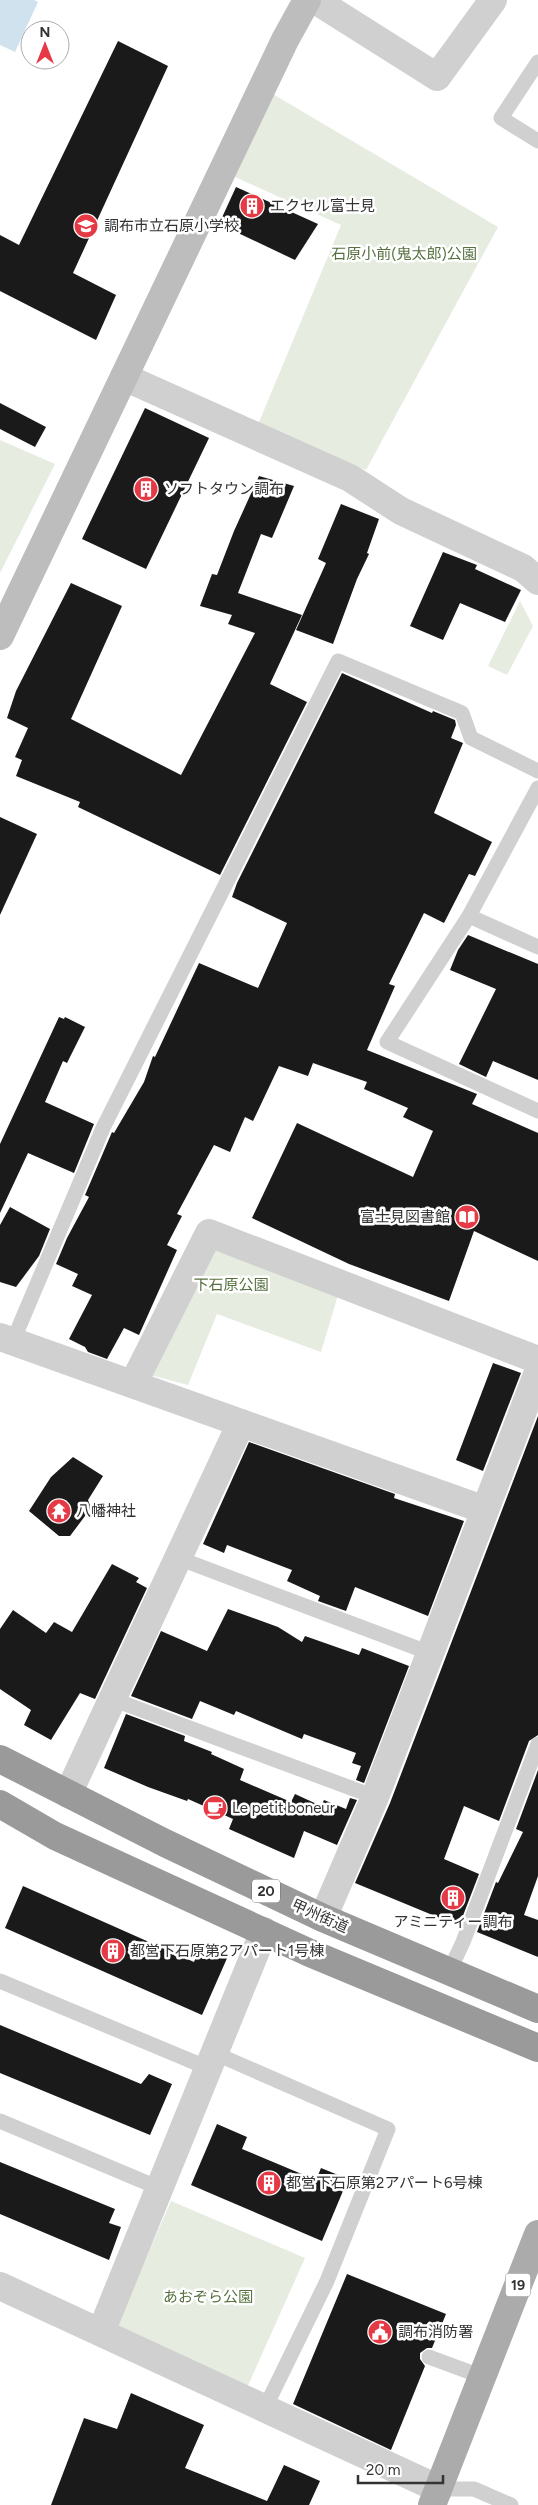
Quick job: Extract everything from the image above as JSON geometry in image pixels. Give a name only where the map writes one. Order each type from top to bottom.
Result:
[{"type":"highway","name":"甲州街道","points":[[0,1759],[165,1843],[323,1918],[538,2009]]},
{"type":"highway","name":"20","points":[[0,1804],[55,1836],[310,1953],[538,2048]]},
{"type":"main road","name":"19","points":[[436,2497],[538,2234]]},
{"type":"street","points":[[0,636],[285,40],[307,0]]},
{"type":"street","points":[[315,0],[437,77],[493,0]]},
{"type":"street","points":[[124,377],[350,478],[401,511],[523,568],[538,581]]},
{"type":"street","points":[[133,1384],[209,1233],[538,1360]]},
{"type":"street","points":[[6,1339],[485,1510]]},
{"type":"street","points":[[323,1918],[375,1797],[538,1372]]},
{"type":"street","points":[[68,1794],[241,1423]]},
{"type":"street","points":[[0,1819],[55,1836]]},
{"type":"street","points":[[101,2332],[264,1931]]},
{"type":"street","points":[[0,2286],[265,2408],[436,2497]]},
{"type":"lane","points":[[538,62],[501,118],[538,142]]},
{"type":"lane","points":[[6,1339],[103,1128],[338,661],[462,713],[471,738],[538,770]]},
{"type":"lane","points":[[538,788],[470,916],[387,1042],[538,1111]]},
{"type":"lane","points":[[470,916],[538,947]]},
{"type":"lane","points":[[178,1558],[430,1653]]},
{"type":"lane","points":[[112,1699],[375,1797]]},
{"type":"lane","points":[[449,1972],[538,1744]]},
{"type":"lane","points":[[0,1981],[388,2129],[326,2281],[265,2408]]},
{"type":"lane","points":[[0,2121],[159,2188]]},
{"type":"lane","points":[[429,2356],[483,2377]]},
{"type":"lane","points":[[436,2497],[474,2489],[511,2505]]},
{"type":"green space","name":"石原小前(鬼太郎)公園","points":[[266,90],[498,227],[366,470],[257,427],[341,225],[235,177]]},
{"type":"green space","points":[[0,440],[55,464],[0,573]]},
{"type":"green space","points":[[520,601],[533,626],[507,675],[488,666]]},
{"type":"green space","name":"下石原公園","points":[[215,1242],[338,1295],[321,1352],[217,1314],[188,1385],[146,1374]]},
{"type":"green space","name":"あおぞら公園","points":[[171,2201],[305,2258],[241,2401],[109,2342]]},
{"type":"water","points":[[0,0],[34,0],[38,2],[30,20],[20,20],[20,41],[15,52],[0,45]]},
{"type":"building","name":"調布市立石原小学校","points":[[118,41],[168,66],[73,273],[116,295],[96,340],[0,291],[0,235],[19,245]]},
{"type":"building","name":"エクセル富士見","points":[[236,187],[318,224],[295,260],[219,224]]},
{"type":"building","points":[[0,403],[46,427],[35,447],[0,429]]},
{"type":"building","name":"ソフトタウン調布","points":[[145,408],[209,438],[146,569],[82,539]]},
{"type":"building","points":[[259,476],[294,486],[272,538],[261,534],[238,593],[302,615],[270,684],[307,702],[220,875],[78,807],[80,802],[16,776],[22,760],[15,757],[28,728],[7,718],[16,691],[71,583],[122,606],[71,719],[181,775],[255,633],[228,624],[232,615],[200,606],[212,574],[217,575],[234,531]]},
{"type":"building","points":[[341,504],[379,519],[367,553],[369,554],[357,579],[333,644],[296,630],[326,563],[318,559]]},
{"type":"building","points":[[443,552],[477,565],[475,569],[521,590],[505,622],[460,603],[443,640],[410,626]]},
{"type":"building","points":[[342,673],[432,713],[433,711],[455,720],[456,725],[451,738],[463,743],[434,813],[492,842],[475,876],[469,874],[444,923],[424,913],[389,984],[395,986],[367,1050],[477,1094],[472,1104],[538,1133],[538,1261],[474,1231],[449,1301],[349,1264],[252,1218],[297,1123],[413,1177],[433,1131],[403,1117],[408,1108],[364,1089],[367,1082],[313,1063],[308,1076],[279,1066],[253,1121],[245,1117],[230,1152],[214,1145],[177,1214],[182,1216],[167,1245],[177,1250],[139,1335],[124,1328],[107,1359],[88,1352],[85,1347],[69,1339],[92,1295],[72,1286],[78,1274],[56,1264],[67,1238],[89,1197],[85,1195],[112,1132],[114,1133],[144,1082],[153,1056],[155,1057],[199,963],[258,988],[287,923],[232,897],[237,883]]},
{"type":"building","points":[[0,817],[37,834],[0,915]]},
{"type":"building","points":[[468,935],[538,964],[538,1080],[493,1061],[486,1077],[459,1064],[496,989],[450,970],[458,950]]},
{"type":"building","points":[[59,1017],[64,1019],[65,1017],[85,1027],[67,1063],[63,1061],[45,1102],[94,1124],[74,1173],[28,1153],[0,1213],[0,1144]]},
{"type":"building","points":[[10,1207],[50,1229],[39,1256],[16,1287],[0,1282],[0,1225]]},
{"type":"building","points":[[493,1363],[521,1373],[483,1471],[456,1460]]},
{"type":"building","points":[[538,1416],[538,1735],[529,1741],[499,1821],[464,1806],[444,1859],[479,1874],[459,1926],[355,1883],[390,1803]]},
{"type":"building","points":[[249,1442],[395,1494],[394,1498],[464,1521],[428,1616],[355,1587],[346,1611],[318,1601],[320,1596],[287,1581],[292,1570],[227,1545],[224,1553],[203,1544]]},
{"type":"building","points":[[73,1457],[103,1476],[88,1500],[91,1508],[70,1536],[59,1536],[29,1511],[51,1477]]},
{"type":"building","points":[[112,1564],[139,1578],[136,1582],[147,1588],[95,1699],[80,1693],[51,1740],[24,1725],[31,1710],[0,1689],[0,1629],[13,1610],[46,1633],[54,1622],[72,1632]]},
{"type":"building","points":[[228,1609],[278,1627],[302,1642],[305,1636],[359,1655],[362,1648],[409,1666],[364,1783],[356,1780],[361,1766],[352,1763],[356,1753],[304,1734],[302,1739],[236,1711],[234,1715],[200,1701],[192,1719],[131,1696],[161,1631],[207,1651]]},
{"type":"building","points":[[126,1714],[185,1736],[184,1741],[212,1752],[211,1754],[244,1769],[240,1780],[291,1802],[295,1794],[321,1806],[324,1800],[346,1809],[350,1798],[357,1800],[337,1845],[304,1831],[294,1858],[229,1829],[233,1819],[188,1799],[187,1801],[148,1787],[104,1768]]},
{"type":"building","points":[[538,1770],[538,1876],[524,1915],[538,1920],[538,1957],[477,1932],[496,1882],[498,1883],[523,1832],[516,1829]]},
{"type":"building","name":"都営下石原第2アパート1号棟","points":[[23,1886],[194,1962],[201,1945],[228,1956],[202,2015],[5,1928]]},
{"type":"building","points":[[0,2025],[141,2084],[149,2074],[172,2084],[150,2135],[0,2073]]},
{"type":"building","name":"都営下石原第2アパート6号棟","points":[[217,2124],[247,2137],[242,2149],[316,2180],[321,2168],[348,2179],[322,2241],[191,2185]]},
{"type":"building","points":[[0,2162],[115,2209],[109,2223],[121,2227],[109,2260],[0,2214]]},
{"type":"building","points":[[347,2274],[446,2314],[432,2348],[427,2348],[420,2353],[420,2359],[425,2366],[391,2450],[293,2404]]},
{"type":"building","points":[[131,2393],[204,2425],[185,2468],[267,2501],[284,2465],[320,2481],[309,2505],[51,2505],[84,2418],[117,2429]]},
{"type":"place","name":"エクセル富士見","points":[[252,206]]},
{"type":"place","name":"調布市立石原小学校","points":[[86,226]]},
{"type":"place","name":"ソフトタウン調布","points":[[146,489]]},
{"type":"place","name":"富士見図書館","points":[[467,1217]]},
{"type":"place","name":"八幡神社","points":[[59,1511]]},
{"type":"place","name":"Le petit boneur","points":[[215,1808]]},
{"type":"place","name":"アミニティー調布","points":[[453,1898]]},
{"type":"place","name":"都営下石原第2アパート1号棟","points":[[113,1951]]},
{"type":"place","name":"都営下石原第2アパート6号棟","points":[[269,2183]]},
{"type":"place","name":"調布消防署","points":[[380,2332]]}]
